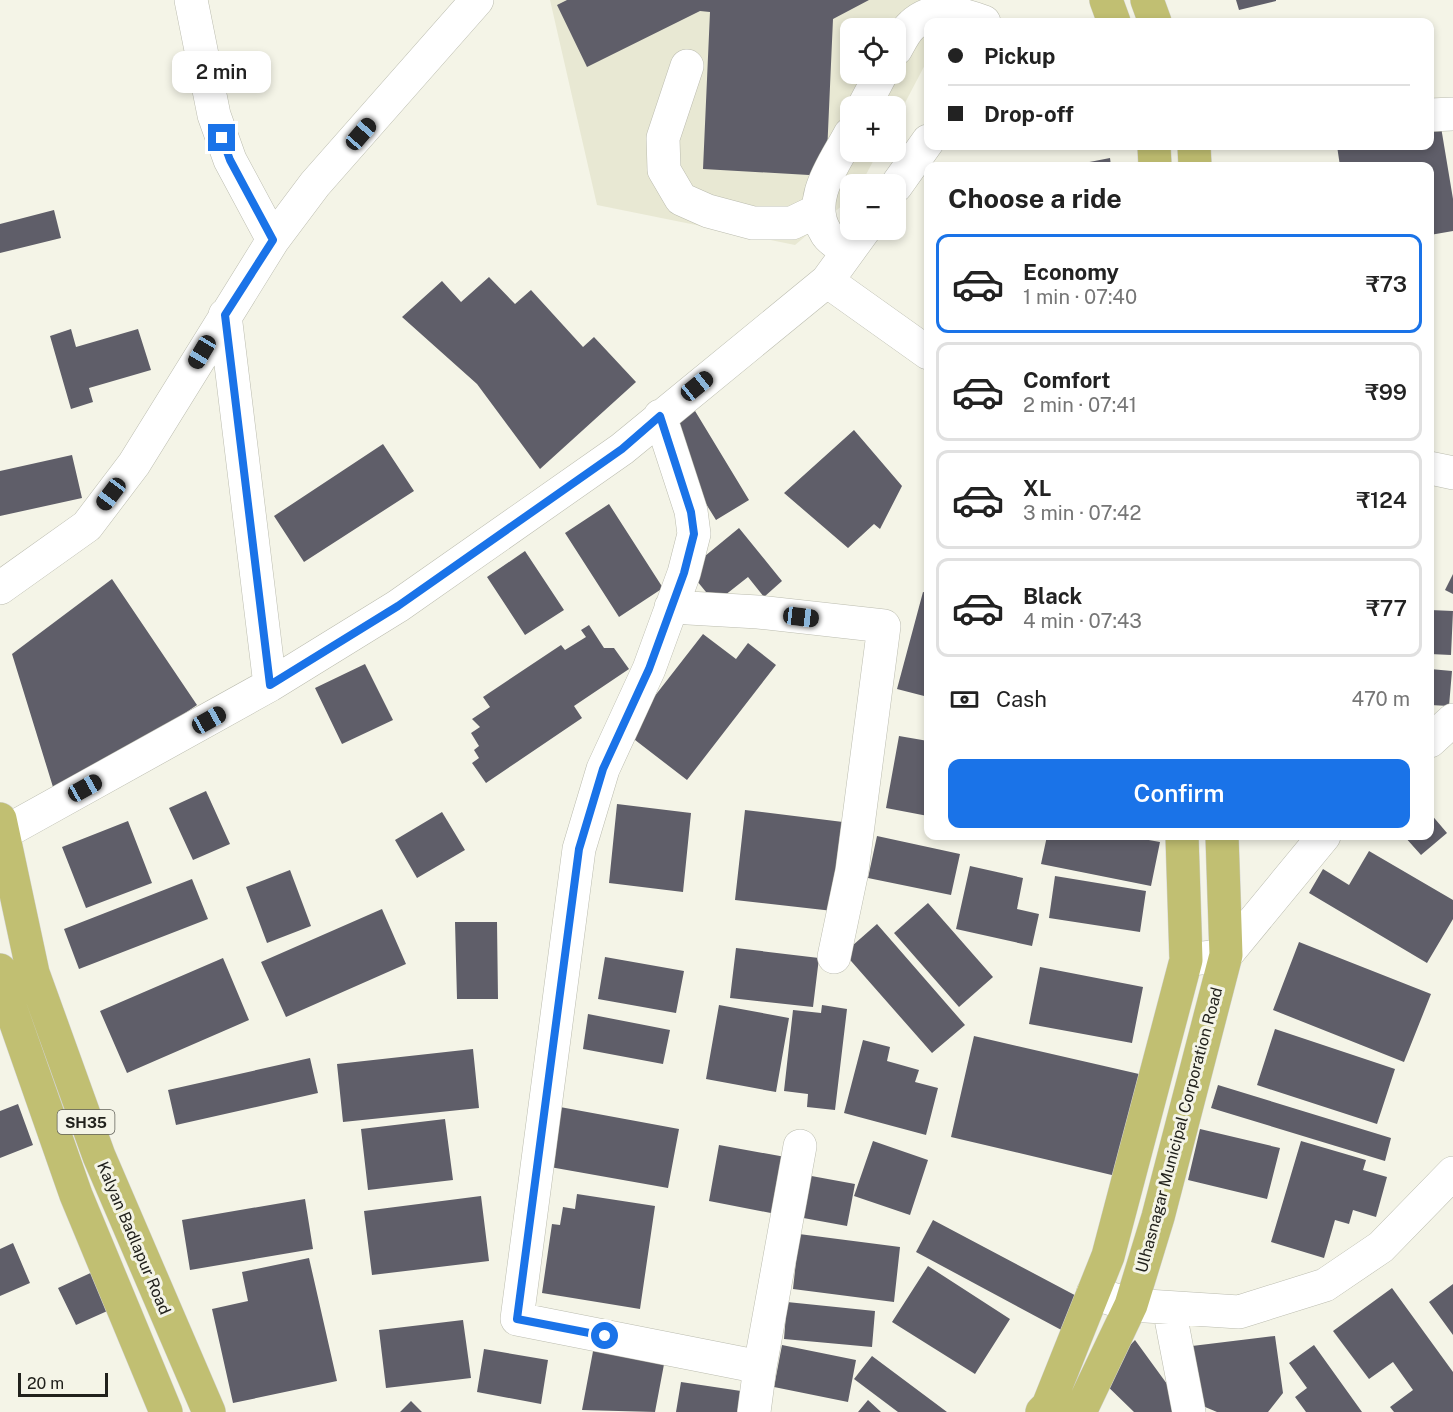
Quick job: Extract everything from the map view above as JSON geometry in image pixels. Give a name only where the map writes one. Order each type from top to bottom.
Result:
[{"type":"main road","points":[[1106,0],[1113,18]]},
{"type":"main road","points":[[1147,0],[1154,18]]},
{"type":"main road","name":"Kalyan Badlapur Road","points":[[1,829],[33,973],[99,1156],[209,1412]]},
{"type":"main road","points":[[1042,1412],[1048,1406],[1108,1256],[1186,960],[1182,840]]},
{"type":"main road","name":"Ulhasnagar Municipal Corporation Road","points":[[1080,1412],[1131,1305],[1158,1216],[1226,955],[1222,840]]},
{"type":"main road","name":"SH35","points":[[0,970],[6,995],[76,1195],[166,1412]]},
{"type":"street","points":[[191,0],[214,115],[230,160],[273,240]]},
{"type":"street","points":[[0,588],[87,526],[134,464],[273,240],[315,184],[477,0]]},
{"type":"street","points":[[925,18],[940,11],[977,15],[1001,0]]},
{"type":"street","points":[[906,33],[912,24],[924,18]]},
{"type":"street","points":[[687,66],[663,138],[664,170],[681,199],[708,211],[753,223],[792,223],[817,211]]},
{"type":"street","points":[[1434,115],[1453,114]]},
{"type":"street","points":[[905,174],[924,147]]},
{"type":"street","points":[[840,154],[820,194],[817,211],[826,235],[840,237]]},
{"type":"street","points":[[1,829],[270,685],[398,606],[622,449],[826,281],[856,240]]},
{"type":"street","points":[[826,281],[924,350]]},
{"type":"street","points":[[225,315],[270,685]]},
{"type":"street","points":[[660,416],[691,512],[694,534],[649,669],[603,769],[579,849],[517,1319],[760,1367]]},
{"type":"street","points":[[1434,469],[1453,473]]},
{"type":"street","points":[[671,607],[758,612],[884,626],[852,871],[834,957]]},
{"type":"street","points":[[1434,737],[1453,720]]},
{"type":"street","points":[[1186,960],[1226,955],[1321,840]]},
{"type":"street","points":[[754,1412],[800,1146]]},
{"type":"street","points":[[1093,1293],[1131,1305],[1239,1312],[1325,1285],[1381,1247],[1453,1173]]},
{"type":"street","points":[[1169,1308],[1189,1412]]},
{"type":"shaded area","points":[[550,0],[960,0],[934,18],[924,18],[924,67],[906,101],[906,96],[840,96],[840,162],[873,162],[866,174],[840,174],[840,207],[795,245],[597,205]]},
{"type":"building","points":[[567,0],[869,0],[833,19],[826,176],[703,169],[710,12],[700,11],[587,67],[557,5]]},
{"type":"building","points":[[1236,0],[1276,0],[1276,1],[1239,10]]},
{"type":"building","points":[[1441,127],[1453,199],[1453,231],[1434,234],[1434,162],[1339,162],[1338,150],[1434,150],[1434,128]]},
{"type":"building","points":[[1110,158],[1110,162],[1089,162]]},
{"type":"building","points":[[54,210],[61,238],[0,253],[0,224]]},
{"type":"building","points":[[489,277],[515,304],[531,290],[583,347],[594,337],[636,382],[540,469],[477,384],[402,317],[442,281],[461,302]]},
{"type":"building","points":[[71,329],[76,347],[138,329],[151,370],[89,388],[93,402],[71,409],[50,336]]},
{"type":"building","points":[[689,401],[749,500],[716,520],[677,457],[675,411]]},
{"type":"building","points":[[854,430],[902,486],[880,529],[874,524],[848,548],[784,493]]},
{"type":"building","points":[[383,444],[414,491],[304,562],[274,516]]},
{"type":"building","points":[[72,455],[82,498],[0,516],[0,471]]},
{"type":"building","points":[[609,504],[663,588],[619,617],[565,533]]},
{"type":"building","points":[[739,528],[782,581],[764,597],[748,577],[715,603],[688,570]]},
{"type":"building","points":[[525,551],[564,610],[525,635],[487,577]]},
{"type":"building","points":[[1453,574],[1453,594],[1445,590]]},
{"type":"building","points":[[112,579],[197,705],[57,800],[12,654]]},
{"type":"building","points":[[923,592],[924,592],[924,696],[897,689]]},
{"type":"building","points":[[1434,610],[1453,611],[1451,655],[1434,654]]},
{"type":"building","points":[[589,625],[604,648],[614,648],[629,669],[574,706],[582,718],[486,783],[472,763],[479,758],[474,750],[479,746],[471,733],[480,727],[472,719],[490,707],[483,697],[561,645],[565,650],[586,637],[581,630]]},
{"type":"building","points":[[703,634],[736,659],[748,643],[776,665],[687,780],[626,733]]},
{"type":"building","points":[[365,664],[393,720],[342,744],[315,688]]},
{"type":"building","points":[[1434,669],[1452,671],[1449,706],[1434,705]]},
{"type":"building","points":[[899,736],[924,740],[924,815],[886,808]]},
{"type":"building","points":[[206,791],[230,844],[193,860],[169,808]]},
{"type":"building","points":[[617,804],[691,813],[683,892],[609,883]]},
{"type":"building","points":[[745,810],[843,822],[833,911],[735,900]]},
{"type":"building","points":[[442,812],[465,850],[417,878],[395,840]]},
{"type":"building","points":[[1434,818],[1447,833],[1421,855],[1408,840],[1434,840]]},
{"type":"building","points":[[128,821],[152,883],[86,908],[62,847]]},
{"type":"building","points":[[877,836],[960,854],[951,895],[868,878]]},
{"type":"building","points":[[1046,840],[1149,840],[1160,842],[1151,886],[1041,864]]},
{"type":"building","points":[[1369,851],[1453,900],[1453,919],[1427,963],[1309,893],[1323,869],[1349,885]]},
{"type":"building","points":[[970,866],[1023,878],[1017,909],[1039,914],[1032,946],[956,929]]},
{"type":"building","points":[[290,870],[311,926],[267,943],[246,887]]},
{"type":"building","points":[[1055,876],[1146,891],[1140,932],[1049,918]]},
{"type":"building","points":[[192,879],[208,919],[79,969],[64,929]]},
{"type":"building","points":[[928,903],[993,977],[959,1007],[894,933]]},
{"type":"building","points":[[382,909],[406,964],[286,1017],[261,962]]},
{"type":"building","points":[[455,922],[497,922],[498,999],[457,999]]},
{"type":"building","points":[[877,924],[965,1025],[932,1053],[844,953]]},
{"type":"building","points":[[1299,942],[1431,994],[1404,1062],[1273,1010]]},
{"type":"building","points":[[736,948],[819,958],[813,1007],[730,998]]},
{"type":"building","points":[[605,957],[684,971],[676,1013],[598,999]]},
{"type":"building","points":[[223,958],[249,1020],[127,1073],[100,1011]]},
{"type":"building","points":[[1040,967],[1143,987],[1132,1043],[1029,1024]]},
{"type":"building","points":[[719,1005],[789,1018],[776,1092],[706,1079]]},
{"type":"building","points":[[822,1005],[847,1009],[835,1110],[807,1107],[808,1094],[784,1091],[793,1010],[821,1013]]},
{"type":"building","points":[[588,1014],[670,1030],[663,1064],[583,1049]]},
{"type":"building","points":[[1275,1029],[1395,1069],[1377,1124],[1257,1085]]},
{"type":"building","points":[[974,1036],[1139,1074],[1116,1176],[951,1137]]},
{"type":"building","points":[[863,1040],[890,1047],[887,1061],[919,1070],[915,1082],[938,1088],[926,1135],[844,1113]]},
{"type":"building","points":[[473,1049],[479,1108],[343,1122],[337,1064]]},
{"type":"building","points":[[310,1058],[318,1093],[176,1125],[168,1090]]},
{"type":"building","points":[[1218,1085],[1391,1138],[1385,1161],[1211,1108]]},
{"type":"building","points":[[18,1104],[33,1145],[0,1158],[0,1111]]},
{"type":"building","points":[[560,1107],[679,1129],[668,1188],[550,1167]]},
{"type":"building","points":[[445,1119],[453,1180],[368,1190],[361,1129]]},
{"type":"building","points":[[1200,1129],[1280,1148],[1267,1199],[1188,1180]]},
{"type":"building","points":[[873,1141],[928,1160],[910,1215],[854,1196]]},
{"type":"building","points":[[1301,1141],[1366,1160],[1363,1170],[1387,1177],[1376,1217],[1353,1210],[1349,1224],[1335,1220],[1324,1258],[1271,1242]]},
{"type":"building","points":[[719,1145],[791,1158],[781,1215],[709,1201]]},
{"type":"building","points":[[806,1175],[855,1184],[847,1226],[798,1217]]},
{"type":"building","points":[[577,1194],[655,1206],[640,1309],[542,1293],[552,1224],[560,1225],[563,1207],[575,1209]]},
{"type":"building","points":[[481,1196],[489,1261],[372,1275],[364,1211]]},
{"type":"building","points":[[305,1199],[313,1249],[190,1270],[182,1220]]},
{"type":"building","points":[[933,1220],[1084,1300],[1067,1333],[916,1252]]},
{"type":"building","points":[[799,1234],[900,1247],[894,1302],[793,1289]]},
{"type":"building","points":[[13,1243],[30,1283],[0,1296],[0,1249]]},
{"type":"building","points":[[309,1258],[337,1381],[233,1403],[212,1309],[248,1301],[242,1272]]},
{"type":"building","points":[[928,1266],[1010,1319],[975,1374],[892,1322]]},
{"type":"building","points":[[97,1270],[114,1308],[76,1325],[58,1288]]},
{"type":"building","points":[[1453,1284],[1453,1335],[1429,1302]]},
{"type":"building","points":[[1392,1288],[1453,1372],[1453,1412],[1394,1412],[1390,1407],[1413,1390],[1393,1362],[1369,1379],[1333,1331]]},
{"type":"building","points":[[787,1302],[875,1311],[872,1347],[784,1339]]},
{"type":"building","points":[[463,1320],[471,1378],[386,1388],[379,1330]]},
{"type":"building","points":[[1275,1336],[1283,1393],[1268,1412],[1217,1412],[1198,1404],[1192,1346]]},
{"type":"building","points":[[1135,1340],[1183,1406],[1176,1412],[1134,1412],[1099,1378]]},
{"type":"building","points":[[782,1345],[856,1360],[848,1402],[774,1387]]},
{"type":"building","points":[[1314,1345],[1362,1412],[1306,1412],[1295,1397],[1307,1388],[1289,1363]]},
{"type":"building","points":[[594,1346],[665,1359],[655,1412],[582,1410]]},
{"type":"building","points":[[484,1349],[548,1360],[541,1404],[477,1392]]},
{"type":"building","points":[[872,1356],[947,1412],[898,1412],[854,1379]]},
{"type":"building","points":[[681,1382],[741,1391],[738,1412],[676,1412]]},
{"type":"building","points":[[868,1400],[881,1412],[858,1412]]},
{"type":"building","points":[[411,1401],[422,1412],[400,1412]]},
{"type":"route","points":[[222,138],[230,160],[273,240],[225,315],[270,685],[398,606],[622,449],[660,416],[691,512],[694,534],[684,573],[649,669],[603,769],[579,849],[517,1319],[605,1336]]}]
